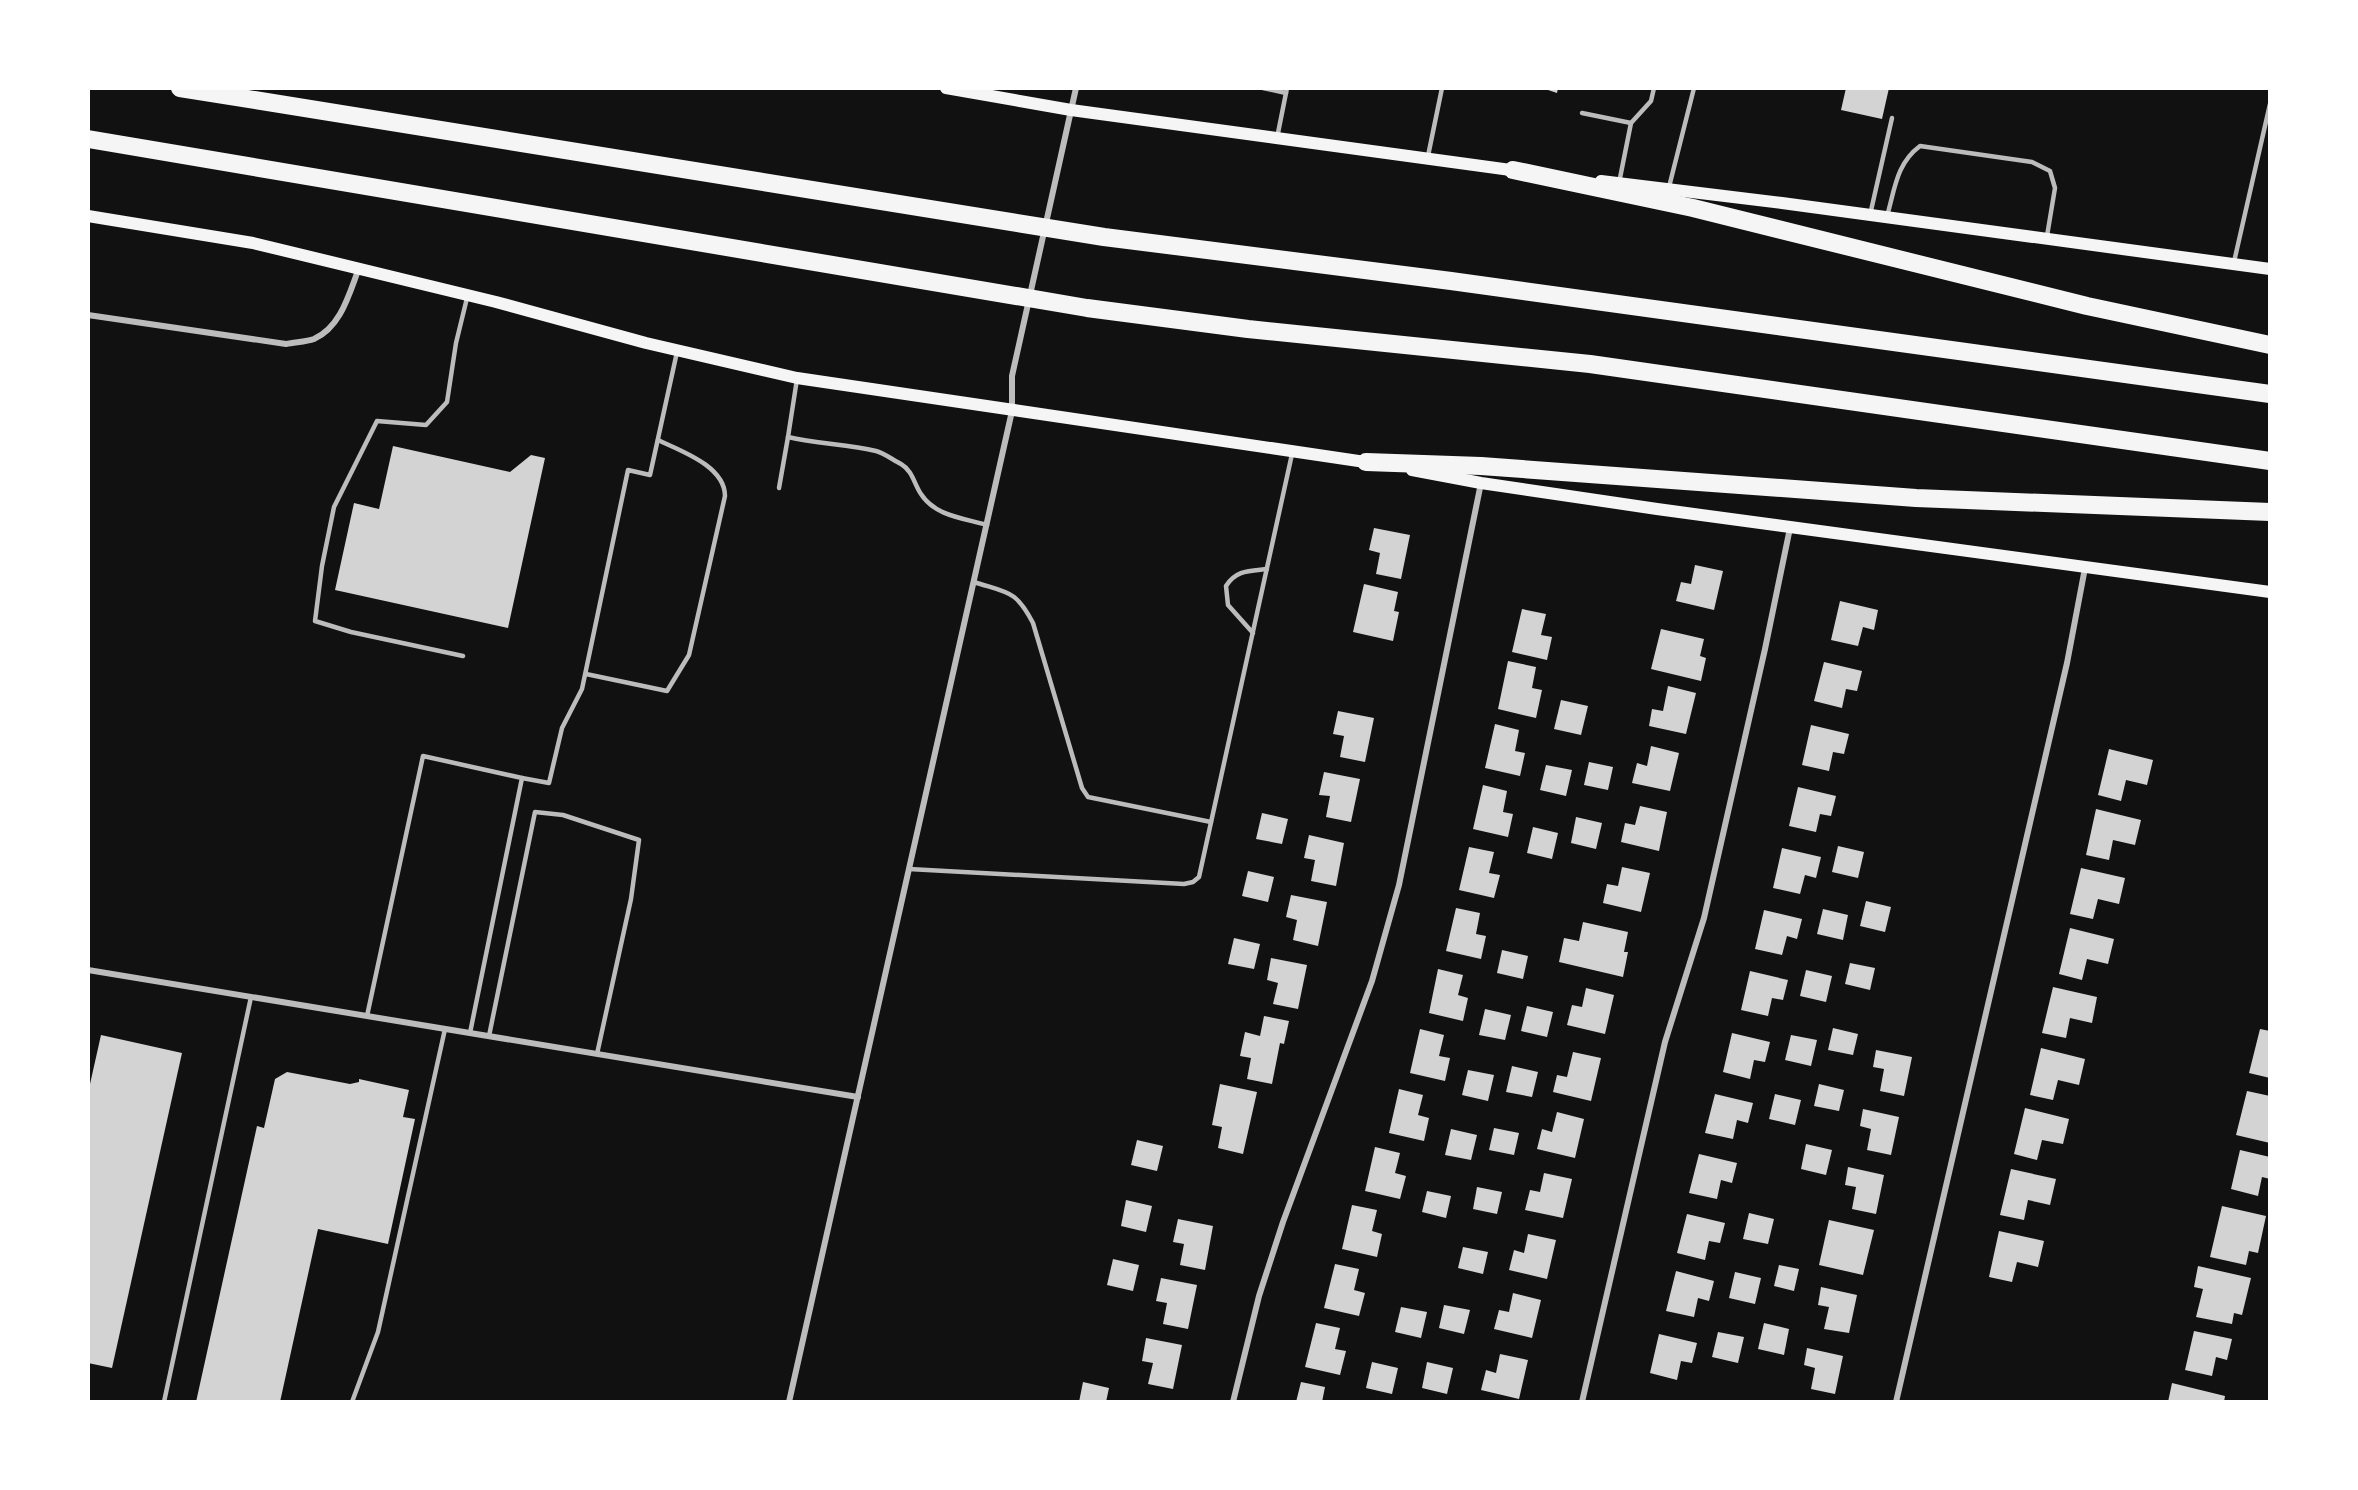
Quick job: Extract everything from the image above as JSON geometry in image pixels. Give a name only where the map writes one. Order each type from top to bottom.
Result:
[{"type":"highway","points":[[180,88],[1104,237],[1416,277],[2270,394]]},
{"type":"highway","points":[[88,139],[1087,308],[1260,330],[1590,364],[2270,461]]},
{"type":"highway","points":[[1513,170],[1692,208],[2087,306],[2270,345]]},
{"type":"highway","points":[[1366,462],[1481,466],[1916,498],[2270,512]]},
{"type":"main road","points":[[946,88],[969,90],[1071,110],[1427,159],[1887,217],[2270,269]]},
{"type":"main road","points":[[88,216],[253,243],[797,378],[1366,462],[1481,483],[1790,528],[2270,592]]},
{"type":"street","points":[[789,1401],[1012,411],[1012,376],[1076,88]]},
{"type":"street","points":[[88,315],[286,344],[313,339],[329,329],[342,310],[359,268]]},
{"type":"street","points":[[1233,1401],[1259,1296],[1283,1222],[1371,981],[1399,885],[1481,483]]},
{"type":"street","points":[[1582,1401],[1665,1042],[1704,918],[1790,528]]},
{"type":"street","points":[[1896,1401],[2067,663],[2085,568]]},
{"type":"street","points":[[88,970],[858,1097]]},
{"type":"lane","points":[[1263,88],[1286,91],[1277,138]]},
{"type":"lane","points":[[1427,159],[1442,88]]},
{"type":"lane","points":[[1618,183],[1631,123],[1651,101],[1654,88]]},
{"type":"lane","points":[[1668,189],[1694,88]]},
{"type":"lane","points":[[2234,264],[2270,104]]},
{"type":"lane","points":[[1582,113],[1631,123]]},
{"type":"lane","points":[[1870,215],[1892,118]]},
{"type":"lane","points":[[1887,217],[1900,168],[1910,154],[1920,147],[1931,148],[2032,162],[2050,171],[2055,188],[2047,239]]},
{"type":"lane","points":[[463,657],[351,632],[315,621],[322,566],[334,507],[377,421],[426,425],[447,402],[456,343],[468,295]]},
{"type":"lane","points":[[367,1016],[423,756],[549,783],[562,728],[582,689],[586,674],[628,470],[651,475],[677,350]]},
{"type":"lane","points":[[779,488],[797,378]]},
{"type":"lane","points":[[788,437],[807,442],[878,452],[904,466],[915,479],[919,492],[934,508],[987,525]]},
{"type":"lane","points":[[586,674],[667,692],[689,655],[725,488],[720,477],[697,459],[658,440]]},
{"type":"lane","points":[[909,869],[1184,884],[1193,882],[1199,877],[1293,451]]},
{"type":"lane","points":[[1253,633],[1228,605],[1226,586],[1232,576],[1242,572],[1267,569]]},
{"type":"lane","points":[[974,582],[1011,594],[1021,601],[1033,623],[1082,788],[1088,797],[1211,822]]},
{"type":"lane","points":[[470,1033],[522,778]]},
{"type":"lane","points":[[489,1036],[535,812],[563,815],[639,840],[631,899],[597,1054]]},
{"type":"lane","points":[[164,1401],[251,997]]},
{"type":"lane","points":[[352,1401],[378,1332],[445,1029]]},
{"type":"building","points":[[1542,88],[1558,88],[1557,93]]},
{"type":"building","points":[[1846,88],[1889,88],[1882,119],[1841,110]]},
{"type":"building","points":[[393,446],[510,472],[531,455],[545,458],[508,628],[335,590],[354,503],[379,509]]},
{"type":"building","points":[[1374,528],[1410,535],[1401,579],[1376,574],[1380,553],[1369,550]]},
{"type":"building","points":[[1695,565],[1723,571],[1714,610],[1676,601],[1681,582],[1691,584]]},
{"type":"building","points":[[1364,584],[1398,592],[1394,611],[1399,612],[1393,641],[1353,632]]},
{"type":"building","points":[[1840,601],[1878,610],[1874,630],[1863,627],[1858,646],[1831,640]]},
{"type":"building","points":[[1522,609],[1546,614],[1541,635],[1552,637],[1547,660],[1512,652]]},
{"type":"building","points":[[1661,629],[1704,639],[1700,656],[1706,658],[1701,681],[1651,669]]},
{"type":"building","points":[[1508,661],[1536,667],[1532,688],[1542,690],[1536,718],[1498,709]]},
{"type":"building","points":[[1824,662],[1862,671],[1857,691],[1846,689],[1842,708],[1814,701]]},
{"type":"building","points":[[1668,686],[1696,693],[1686,734],[1649,726],[1652,709],[1663,711]]},
{"type":"building","points":[[1561,700],[1588,706],[1581,735],[1554,729]]},
{"type":"building","points":[[1338,711],[1374,718],[1365,762],[1340,757],[1344,736],[1333,734]]},
{"type":"building","points":[[1495,724],[1519,730],[1515,751],[1525,753],[1520,776],[1485,768]]},
{"type":"building","points":[[1811,725],[1849,734],[1844,754],[1833,752],[1829,771],[1802,765]]},
{"type":"building","points":[[1651,746],[1679,753],[1670,791],[1632,783],[1637,763],[1647,766]]},
{"type":"building","points":[[2109,749],[2153,760],[2147,785],[2126,780],[2121,801],[2098,795]]},
{"type":"building","points":[[1589,762],[1613,767],[1608,790],[1584,785]]},
{"type":"building","points":[[1546,765],[1572,770],[1566,796],[1540,790]]},
{"type":"building","points":[[1324,772],[1360,779],[1351,822],[1326,817],[1330,796],[1319,795]]},
{"type":"building","points":[[1483,785],[1507,791],[1503,812],[1513,814],[1508,837],[1473,829]]},
{"type":"building","points":[[1798,787],[1836,796],[1831,816],[1820,814],[1816,832],[1789,826]]},
{"type":"building","points":[[1640,806],[1667,812],[1659,851],[1621,842],[1625,823],[1635,825]]},
{"type":"building","points":[[2096,809],[2141,820],[2135,845],[2113,840],[2109,860],[2086,855]]},
{"type":"building","points":[[1262,813],[1288,819],[1282,844],[1256,839]]},
{"type":"building","points":[[1576,817],[1602,823],[1596,849],[1571,843]]},
{"type":"building","points":[[1533,827],[1558,833],[1552,859],[1527,853]]},
{"type":"building","points":[[1309,835],[1344,843],[1336,886],[1311,881],[1315,860],[1304,858]]},
{"type":"building","points":[[1838,846],[1864,852],[1858,878],[1832,872]]},
{"type":"building","points":[[1469,847],[1494,852],[1489,873],[1500,875],[1494,898],[1459,890]]},
{"type":"building","points":[[1782,848],[1821,857],[1816,878],[1805,875],[1800,894],[1773,888]]},
{"type":"building","points":[[1622,867],[1650,873],[1641,912],[1603,903],[1607,884],[1618,886]]},
{"type":"building","points":[[2081,868],[2125,878],[2119,904],[2098,899],[2093,919],[2070,914]]},
{"type":"building","points":[[1248,871],[1274,877],[1268,902],[1242,896]]},
{"type":"building","points":[[1291,895],[1327,902],[1318,946],[1293,940],[1297,920],[1286,917]]},
{"type":"building","points":[[1866,901],[1891,907],[1885,932],[1860,926]]},
{"type":"building","points":[[1456,908],[1480,913],[1476,934],[1486,936],[1481,959],[1446,951]]},
{"type":"building","points":[[1823,909],[1848,915],[1843,940],[1817,934]]},
{"type":"building","points":[[1764,910],[1802,919],[1797,939],[1787,936],[1782,955],[1755,949]]},
{"type":"building","points":[[1583,922],[1628,932],[1624,952],[1628,952],[1623,977],[1559,962],[1564,938],[1579,941]]},
{"type":"building","points":[[2070,928],[2114,939],[2108,964],[2087,959],[2082,980],[2059,974]]},
{"type":"building","points":[[1234,938],[1260,944],[1254,969],[1228,964]]},
{"type":"building","points":[[1502,950],[1528,956],[1523,979],[1497,973]]},
{"type":"building","points":[[1271,958],[1307,965],[1298,1009],[1273,1004],[1278,983],[1267,980]]},
{"type":"building","points":[[1850,963],[1875,968],[1870,990],[1845,984]]},
{"type":"building","points":[[1438,969],[1463,975],[1458,995],[1468,998],[1463,1021],[1429,1013]]},
{"type":"building","points":[[1806,970],[1832,976],[1826,1002],[1800,996]]},
{"type":"building","points":[[1750,971],[1788,980],[1783,1000],[1772,998],[1768,1016],[1741,1010]]},
{"type":"building","points":[[2053,987],[2097,997],[2092,1023],[2070,1018],[2066,1038],[2042,1033]]},
{"type":"building","points":[[1586,988],[1614,995],[1605,1034],[1567,1025],[1572,1005],[1582,1007]]},
{"type":"building","points":[[1527,1006],[1553,1012],[1547,1037],[1521,1031]]},
{"type":"building","points":[[1485,1009],[1511,1015],[1505,1040],[1479,1035]]},
{"type":"building","points":[[1264,1016],[1289,1021],[1284,1044],[1280,1043],[1272,1084],[1247,1079],[1251,1058],[1240,1056],[1245,1032],[1260,1036]]},
{"type":"building","points":[[1833,1028],[1858,1034],[1853,1055],[1828,1050]]},
{"type":"building","points":[[1420,1029],[1444,1035],[1439,1056],[1450,1058],[1445,1081],[1410,1073]]},
{"type":"building","points":[[2260,1029],[2270,1031],[2270,1078],[2249,1073]]},
{"type":"building","points":[[1732,1033],[1770,1042],[1765,1062],[1754,1060],[1750,1079],[1723,1072]]},
{"type":"building","points":[[101,1035],[182,1053],[112,1368],[88,1363],[88,1093]]},
{"type":"building","points":[[1791,1035],[1817,1040],[1811,1066],[1785,1060]]},
{"type":"building","points":[[2041,1048],[2085,1059],[2079,1085],[2058,1080],[2053,1100],[2030,1095]]},
{"type":"building","points":[[1876,1050],[1912,1057],[1904,1096],[1880,1091],[1884,1069],[1873,1067]]},
{"type":"building","points":[[1573,1052],[1601,1058],[1591,1101],[1553,1092],[1557,1075],[1567,1077]]},
{"type":"building","points":[[1512,1066],[1538,1072],[1532,1097],[1506,1092]]},
{"type":"building","points":[[1468,1070],[1494,1075],[1488,1101],[1462,1095]]},
{"type":"building","points":[[287,1072],[350,1084],[359,1082],[359,1079],[409,1090],[403,1117],[415,1119],[388,1244],[318,1229],[280,1402],[196,1402],[257,1126],[264,1128],[275,1079]]},
{"type":"building","points":[[1220,1084],[1257,1092],[1243,1154],[1218,1148],[1222,1127],[1212,1125]]},
{"type":"building","points":[[1819,1084],[1844,1090],[1839,1111],[1814,1106]]},
{"type":"building","points":[[1399,1089],[1423,1095],[1418,1115],[1429,1118],[1424,1141],[1389,1133]]},
{"type":"building","points":[[2247,1091],[2270,1096],[2270,1143],[2236,1135]]},
{"type":"building","points":[[1715,1094],[1753,1103],[1748,1123],[1737,1120],[1733,1139],[1705,1133]]},
{"type":"building","points":[[1775,1094],[1801,1100],[1795,1125],[1769,1119]]},
{"type":"building","points":[[2025,1108],[2069,1119],[2063,1144],[2042,1140],[2037,1160],[2014,1154]]},
{"type":"building","points":[[1863,1109],[1899,1117],[1891,1155],[1867,1150],[1871,1129],[1860,1126]]},
{"type":"building","points":[[1557,1112],[1584,1119],[1575,1158],[1537,1149],[1542,1129],[1552,1132]]},
{"type":"building","points":[[1494,1128],[1519,1133],[1514,1155],[1489,1150]]},
{"type":"building","points":[[1451,1129],[1477,1135],[1471,1160],[1445,1155]]},
{"type":"building","points":[[1137,1140],[1163,1146],[1157,1171],[1131,1165]]},
{"type":"building","points":[[1806,1144],[1832,1150],[1826,1175],[1801,1169]]},
{"type":"building","points":[[1375,1147],[1400,1153],[1395,1173],[1406,1176],[1400,1199],[1365,1191]]},
{"type":"building","points":[[2240,1150],[2270,1157],[2270,1179],[2262,1177],[2258,1196],[2231,1189]]},
{"type":"building","points":[[1699,1154],[1737,1163],[1732,1183],[1721,1180],[1717,1199],[1689,1193]]},
{"type":"building","points":[[1848,1167],[1884,1175],[1876,1214],[1852,1209],[1856,1187],[1845,1185]]},
{"type":"building","points":[[2011,1169],[2056,1179],[2050,1205],[2028,1200],[2024,1220],[2000,1215]]},
{"type":"building","points":[[1544,1173],[1572,1179],[1563,1218],[1525,1210],[1530,1190],[1540,1192]]},
{"type":"building","points":[[1477,1187],[1502,1192],[1497,1214],[1473,1209]]},
{"type":"building","points":[[1427,1191],[1451,1196],[1446,1218],[1422,1212]]},
{"type":"building","points":[[1126,1200],[1152,1206],[1146,1232],[1121,1226]]},
{"type":"building","points":[[1352,1205],[1377,1210],[1372,1231],[1382,1234],[1377,1257],[1342,1249]]},
{"type":"building","points":[[2222,1206],[2266,1216],[2258,1253],[2249,1251],[2246,1265],[2210,1257]]},
{"type":"building","points":[[1749,1213],[1774,1219],[1768,1244],[1743,1239]]},
{"type":"building","points":[[1687,1214],[1725,1223],[1720,1243],[1709,1241],[1705,1260],[1677,1253]]},
{"type":"building","points":[[1178,1219],[1213,1226],[1205,1270],[1180,1265],[1184,1244],[1173,1242]]},
{"type":"building","points":[[1829,1220],[1874,1230],[1863,1275],[1819,1265]]},
{"type":"building","points":[[1999,1231],[2044,1241],[2038,1267],[2017,1262],[2012,1282],[1989,1277]]},
{"type":"building","points":[[1528,1234],[1556,1240],[1547,1279],[1509,1270],[1514,1250],[1524,1253]]},
{"type":"building","points":[[1463,1247],[1488,1252],[1483,1274],[1458,1268]]},
{"type":"building","points":[[1113,1259],[1139,1265],[1133,1291],[1107,1285]]},
{"type":"building","points":[[1335,1264],[1359,1269],[1354,1290],[1365,1293],[1359,1316],[1324,1308]]},
{"type":"building","points":[[1779,1265],[1799,1269],[1794,1291],[1774,1286]]},
{"type":"building","points":[[2198,1266],[2251,1278],[2242,1315],[2234,1313],[2232,1324],[2196,1317],[2203,1289],[2194,1287]]},
{"type":"building","points":[[1676,1271],[1714,1281],[1709,1301],[1698,1298],[1694,1317],[1666,1311]]},
{"type":"building","points":[[1735,1272],[1761,1278],[1755,1304],[1729,1298]]},
{"type":"building","points":[[1161,1278],[1197,1285],[1188,1329],[1163,1324],[1167,1303],[1156,1301]]},
{"type":"building","points":[[1821,1287],[1857,1295],[1849,1333],[1824,1329],[1829,1307],[1818,1305]]},
{"type":"building","points":[[1513,1293],[1541,1300],[1532,1338],[1494,1329],[1499,1310],[1509,1312]]},
{"type":"building","points":[[1444,1305],[1470,1310],[1464,1334],[1439,1328]]},
{"type":"building","points":[[1401,1307],[1427,1312],[1421,1338],[1395,1332]]},
{"type":"building","points":[[1316,1323],[1340,1328],[1335,1349],[1346,1351],[1340,1375],[1305,1367]]},
{"type":"building","points":[[1764,1323],[1789,1329],[1784,1355],[1758,1349]]},
{"type":"building","points":[[2194,1331],[2232,1339],[2227,1360],[2216,1357],[2212,1376],[2185,1370]]},
{"type":"building","points":[[1718,1332],[1744,1337],[1738,1363],[1712,1357]]},
{"type":"building","points":[[1659,1334],[1697,1343],[1692,1363],[1681,1361],[1677,1380],[1650,1373]]},
{"type":"building","points":[[1146,1338],[1182,1345],[1173,1389],[1148,1384],[1153,1363],[1142,1361]]},
{"type":"building","points":[[1807,1348],[1843,1356],[1835,1394],[1811,1389],[1815,1368],[1804,1365]]},
{"type":"building","points":[[1500,1354],[1528,1360],[1519,1399],[1481,1390],[1486,1370],[1496,1373]]},
{"type":"building","points":[[1372,1362],[1398,1368],[1392,1394],[1366,1388]]},
{"type":"building","points":[[1427,1362],[1453,1368],[1447,1394],[1422,1388]]},
{"type":"building","points":[[1083,1382],[1109,1388],[1106,1402],[1079,1402]]},
{"type":"building","points":[[1301,1382],[1325,1387],[1322,1402],[1296,1402]]},
{"type":"building","points":[[2172,1383],[2225,1396],[2224,1402],[2168,1402]]}]
